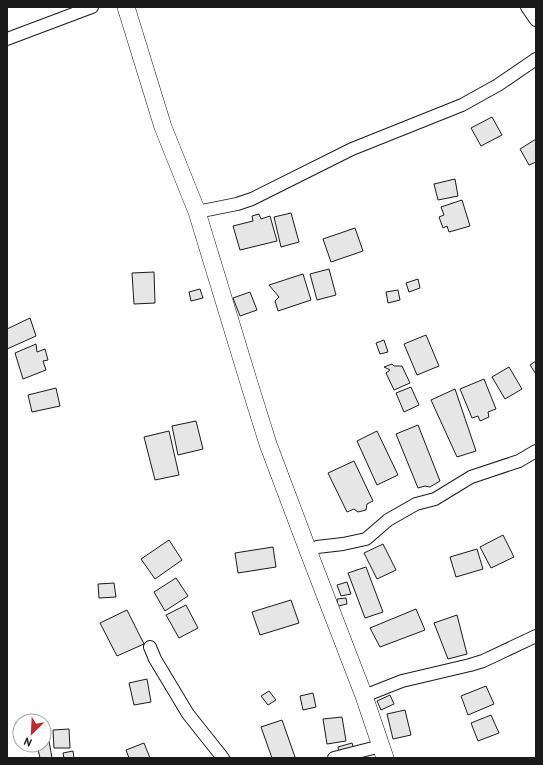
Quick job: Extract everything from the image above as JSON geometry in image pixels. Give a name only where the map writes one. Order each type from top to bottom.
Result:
[{"type":"street","points":[[7,39],[92,7]]},
{"type":"street","points":[[126,7],[163,127],[198,212],[248,384],[268,444],[308,553],[364,696],[383,752],[334,758]]},
{"type":"street","points":[[527,7],[536,20]]},
{"type":"street","points":[[198,212],[237,204],[252,199],[352,149],[462,105],[498,85],[536,59]]},
{"type":"street","points":[[308,553],[317,547],[343,544],[366,539],[388,520],[416,504],[435,499],[471,477],[519,461],[536,451]]},
{"type":"street","points":[[364,696],[402,681],[483,661],[536,636]]},
{"type":"street","points":[[150,647],[155,659],[188,714],[223,758]]},
{"type":"building","points":[[492,117],[502,135],[481,146],[471,128]]},
{"type":"building","points":[[536,139],[536,162],[529,165],[520,149]]},
{"type":"building","points":[[455,179],[458,196],[438,200],[434,184]]},
{"type":"building","points":[[462,200],[470,226],[449,232],[447,226],[443,228],[439,217],[444,215],[441,207]]},
{"type":"building","points":[[291,213],[299,242],[281,247],[274,217]]},
{"type":"building","points":[[259,214],[261,219],[270,216],[277,241],[240,250],[233,226],[253,221],[252,216]]},
{"type":"building","points":[[355,228],[363,251],[331,262],[323,239]]},
{"type":"building","points":[[329,269],[336,295],[317,300],[310,274]]},
{"type":"building","points":[[154,272],[155,303],[134,304],[132,273]]},
{"type":"building","points":[[303,274],[311,300],[278,311],[275,301],[279,297],[269,285]]},
{"type":"building","points":[[418,279],[420,288],[409,292],[406,283]]},
{"type":"building","points":[[200,289],[203,298],[191,301],[189,292]]},
{"type":"building","points":[[398,290],[400,300],[388,303],[386,292]]},
{"type":"building","points":[[250,292],[257,310],[240,316],[233,298]]},
{"type":"building","points":[[30,318],[36,336],[7,349],[7,329]]},
{"type":"building","points":[[426,335],[439,366],[417,375],[404,344]]},
{"type":"building","points":[[384,340],[388,352],[380,354],[376,343]]},
{"type":"building","points":[[36,344],[37,352],[45,349],[48,360],[43,361],[46,370],[23,379],[15,353]]},
{"type":"building","points":[[536,361],[536,374],[530,365]]},
{"type":"building","points":[[392,364],[394,366],[402,366],[410,383],[394,390],[386,373],[390,370],[384,367]]},
{"type":"building","points":[[509,367],[522,389],[505,399],[492,377]]},
{"type":"building","points":[[484,379],[496,409],[488,412],[489,417],[480,421],[478,416],[472,418],[460,389]]},
{"type":"building","points":[[411,387],[419,405],[404,412],[396,393]]},
{"type":"building","points":[[56,388],[60,406],[32,412],[28,395]]},
{"type":"building","points":[[455,389],[476,451],[457,457],[431,400]]},
{"type":"building","points":[[196,421],[203,449],[178,455],[172,426]]},
{"type":"building","points":[[418,425],[440,481],[430,487],[425,486],[418,488],[396,434]]},
{"type":"building","points":[[169,431],[179,475],[155,480],[144,437]]},
{"type":"building","points":[[377,431],[398,475],[377,485],[357,441]]},
{"type":"building","points":[[354,461],[373,501],[367,504],[366,510],[358,512],[354,509],[347,512],[328,473]]},
{"type":"building","points":[[503,535],[514,557],[491,568],[480,547]]},
{"type":"building","points":[[169,540],[182,560],[155,579],[141,559]]},
{"type":"building","points":[[383,544],[396,570],[377,579],[364,553]]},
{"type":"building","points":[[273,547],[276,567],[238,573],[235,553]]},
{"type":"building","points":[[477,549],[483,569],[456,577],[450,557]]},
{"type":"building","points":[[366,567],[383,612],[365,618],[348,573]]},
{"type":"building","points":[[176,578],[188,596],[165,611],[154,592]]},
{"type":"building","points":[[347,582],[351,594],[341,596],[337,585]]},
{"type":"building","points":[[114,583],[116,597],[99,598],[98,584]]},
{"type":"building","points":[[346,598],[347,604],[338,606],[337,599]]},
{"type":"building","points":[[291,600],[299,623],[260,635],[252,612]]},
{"type":"building","points":[[186,605],[198,628],[179,638],[166,615]]},
{"type":"building","points":[[416,609],[425,630],[380,647],[370,628]]},
{"type":"building","points":[[127,610],[144,644],[117,656],[100,623]]},
{"type":"building","points":[[457,615],[467,654],[448,659],[434,623]]},
{"type":"building","points":[[147,679],[151,702],[134,705],[129,683]]},
{"type":"building","points":[[486,686],[494,704],[468,715],[461,696]]},
{"type":"building","points":[[269,691],[276,700],[268,705],[261,696]]},
{"type":"building","points":[[313,693],[316,707],[303,710],[300,696]]},
{"type":"building","points":[[390,695],[394,704],[381,710],[377,701]]},
{"type":"building","points":[[405,710],[411,735],[393,739],[387,714]]},
{"type":"building","points":[[491,715],[499,733],[478,741],[471,723]]},
{"type":"building","points":[[342,717],[346,741],[327,744],[323,719]]},
{"type":"building","points":[[282,720],[295,757],[293,758],[272,758],[261,727]]},
{"type":"building","points":[[69,729],[70,748],[54,748],[53,730]]},
{"type":"building","points":[[144,743],[150,758],[129,758],[126,750]]},
{"type":"building","points":[[352,743],[354,749],[339,753],[338,747]]},
{"type":"building","points":[[73,751],[74,758],[64,758],[63,753]]},
{"type":"building","points":[[39,753],[51,753],[52,758],[40,758]]}]
